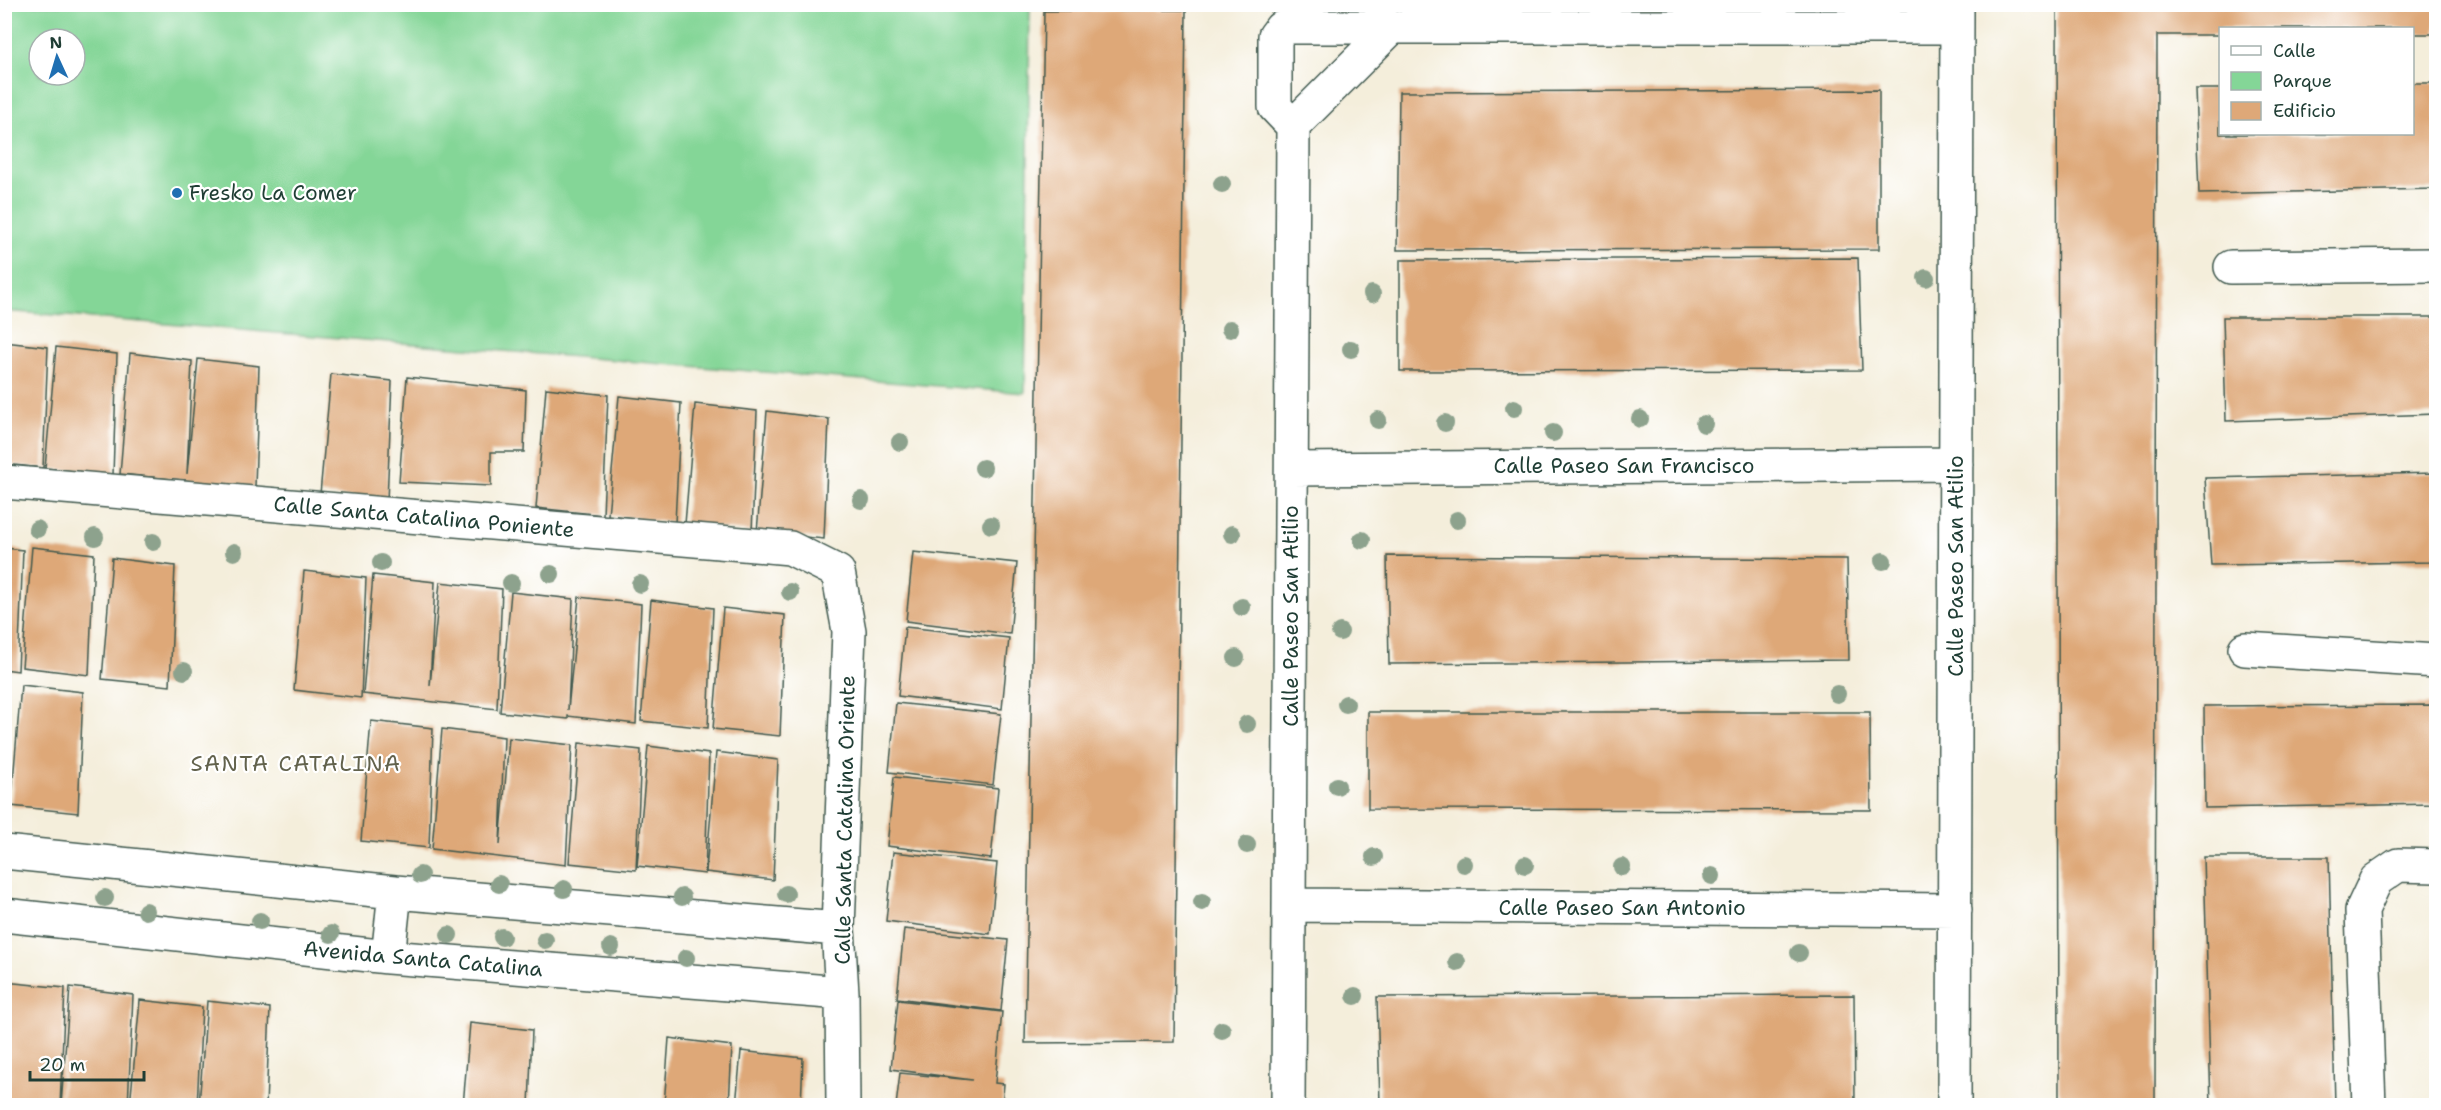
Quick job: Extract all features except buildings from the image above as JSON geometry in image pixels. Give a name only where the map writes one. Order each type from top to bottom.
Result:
[{"type":"street","points":[[1752,27],[1779,4]]},
{"type":"street","name":"Calle Paseo San Atilio","points":[[1288,1106],[1293,126],[1275,106],[1275,36],[1281,28],[1752,27],[1957,16],[1954,1106]]},
{"type":"street","points":[[1293,126],[1392,27]]},
{"type":"street","points":[[2231,267],[2436,266]]},
{"type":"street","name":"Calle Paseo San Francisco","points":[[1292,469],[1956,464]]},
{"type":"street","name":"Calle Santa Catalina Poniente","points":[[4,482],[790,548],[838,572]]},
{"type":"street","name":"Calle Santa Catalina Oriente","points":[[838,572],[849,631],[838,929],[842,993],[843,1106]]},
{"type":"street","points":[[2245,649],[2436,661]]},
{"type":"street","points":[[4,852],[395,892],[838,929]]},
{"type":"street","points":[[2369,1106],[2362,910],[2376,880],[2398,865],[2436,866]]},
{"type":"street","points":[[388,957],[395,892]]},
{"type":"street","name":"Calle Paseo San Antonio","points":[[1289,905],[1955,910]]},
{"type":"street","name":"Avenida Santa Catalina","points":[[4,915],[388,957],[842,993]]},
{"type":"green space","points":[[4,5],[1030,5],[1025,393],[5,311]]},
{"type":"place","name":"Fresko La Comer","points":[[177,193]]},
{"type":"district","name":"SANTA CATALINA","points":[[296,763]]}]
